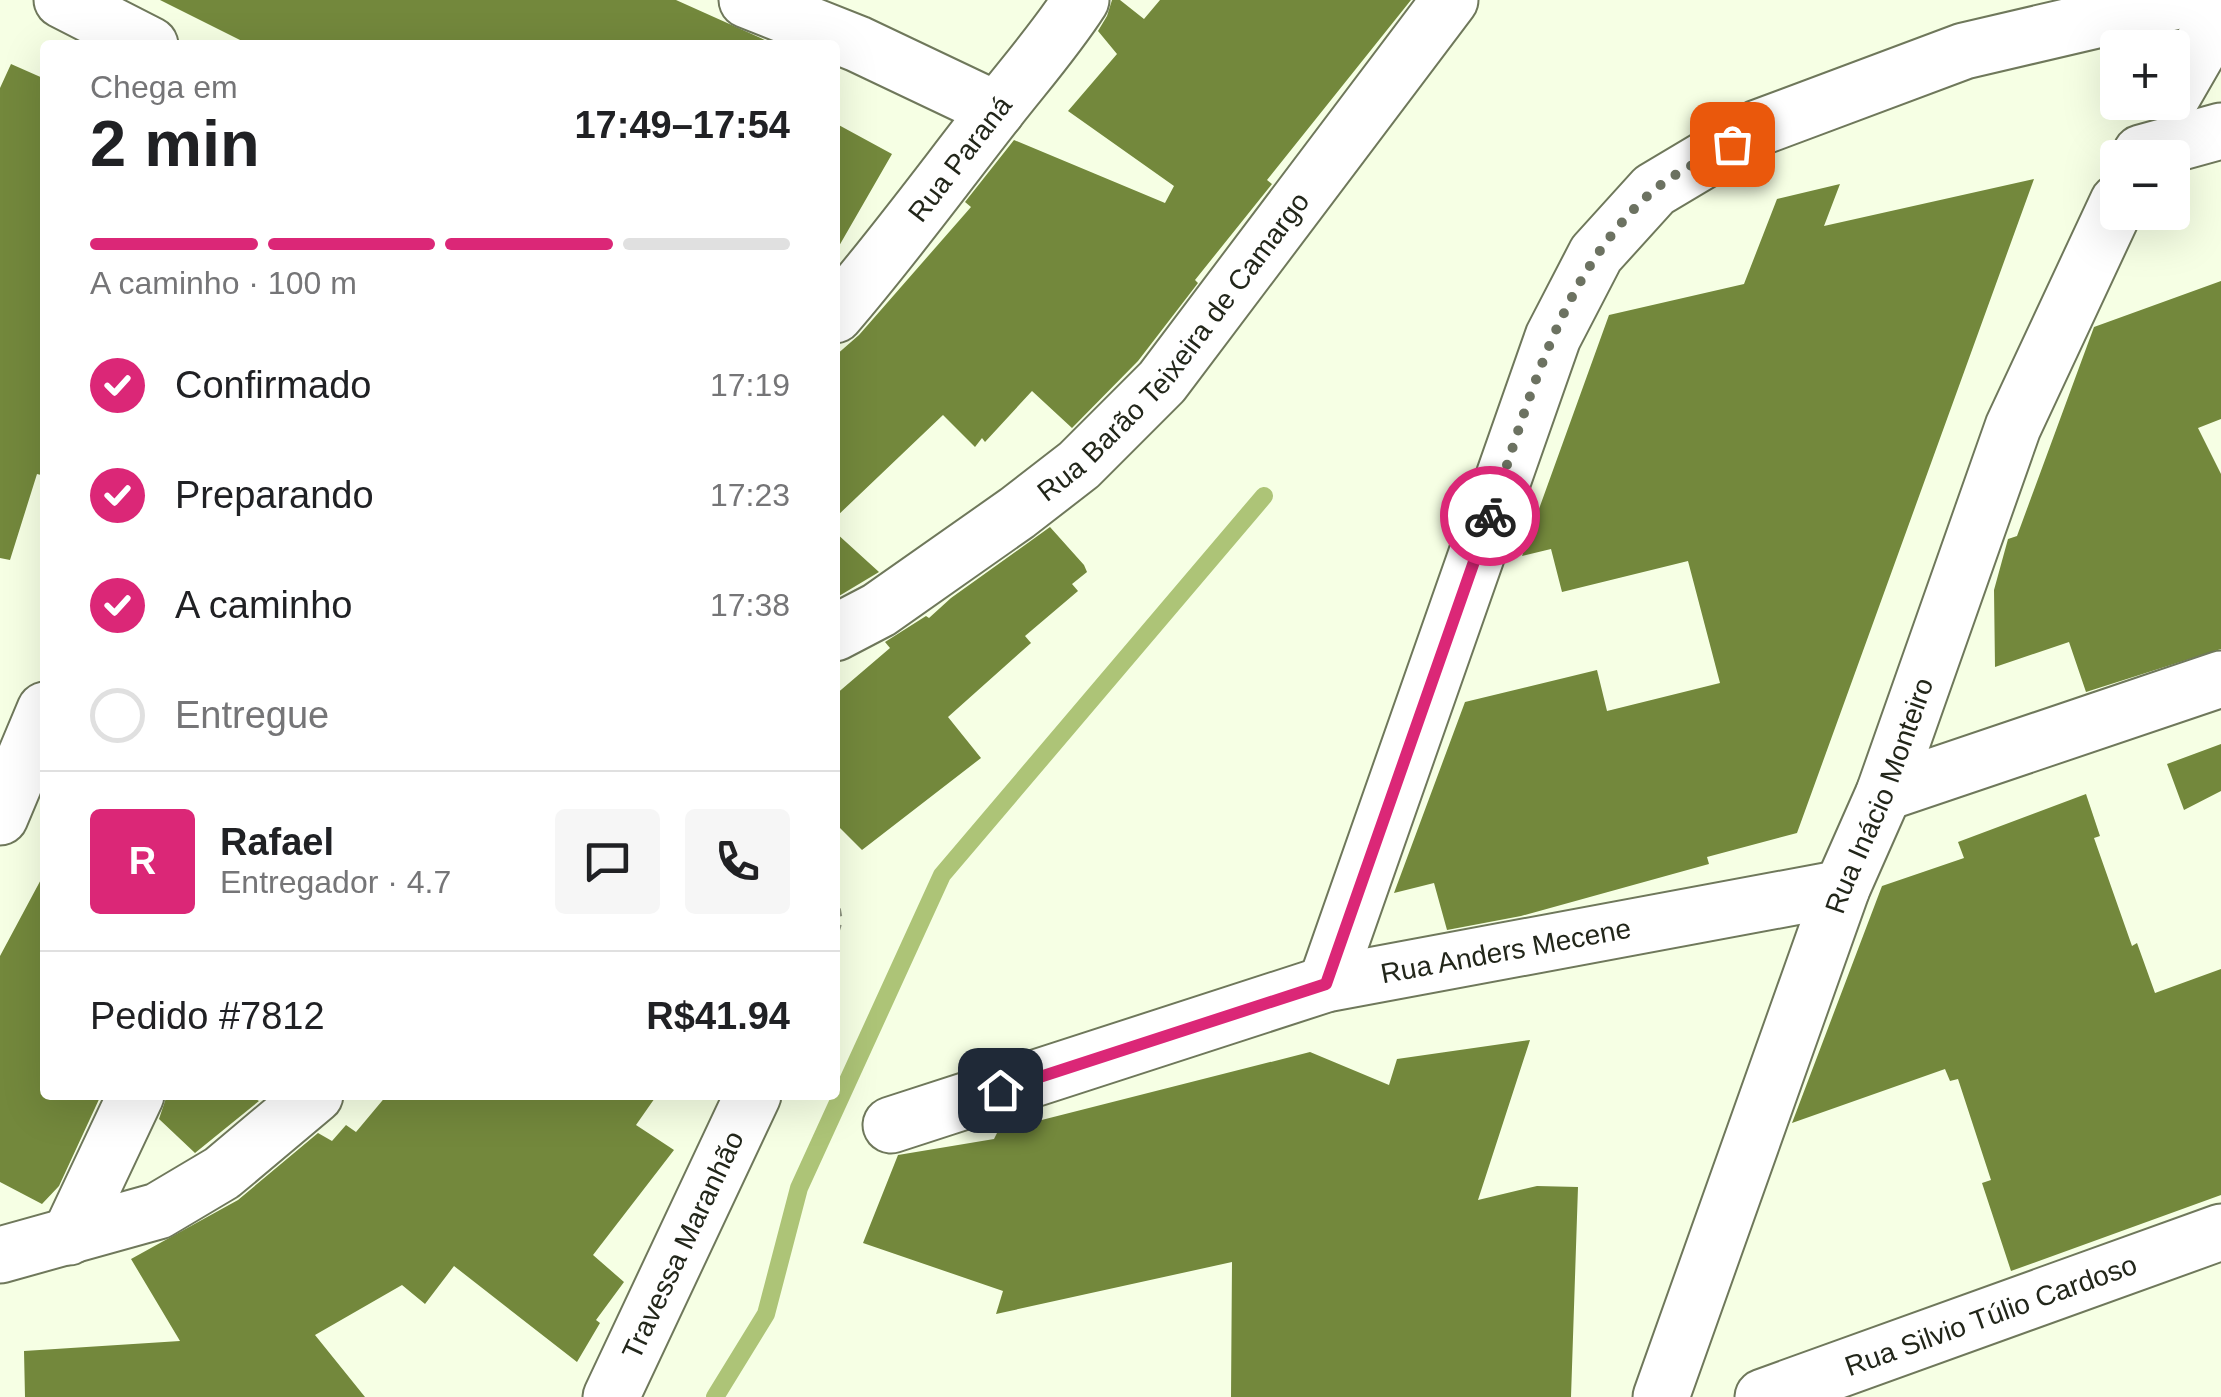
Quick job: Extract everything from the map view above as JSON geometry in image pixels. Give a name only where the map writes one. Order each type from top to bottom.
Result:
[{"type":"street","points":[[62,0],[140,40]]},
{"type":"street","points":[[747,0],[858,44],[998,110]]},
{"type":"street","name":"Rua Paraná","points":[[840,309],[922,211],[1060,34],[1081,0]]},
{"type":"street","name":"Rua Barão Teixeira de Camargo","points":[[840,630],[879,610],[1018,514],[1080,465],[1162,382],[1450,0]]},
{"type":"street","points":[[1326,984],[1552,337],[1596,254],[1654,190],[1758,128],[1964,51],[2182,0]]},
{"type":"street","points":[[2190,67],[2221,12]]},
{"type":"street","points":[[2190,140],[2221,131]]},
{"type":"street","name":"Rua Inácio Monteiro","points":[[1662,1397],[1842,888],[1884,793],[2013,427],[2105,230]]},
{"type":"street","points":[[1884,793],[2221,678]]},
{"type":"street","points":[[0,817],[40,722]]},
{"type":"street","name":"Rua Anders Mecene","points":[[890,1125],[1326,984],[1842,888]]},
{"type":"street","points":[[69,1237],[134,1100]]},
{"type":"street","points":[[0,1255],[158,1212],[222,1173],[309,1100]]},
{"type":"street","name":"Travessa Maranhão","points":[[611,1397],[751,1100]]},
{"type":"street","name":"Rua Silvio Túlio Cardoso","points":[[1762,1397],[2221,1232]]},
{"type":"building","points":[[160,0],[676,0],[765,40],[240,40]]},
{"type":"building","points":[[1112,0],[1120,0],[1144,19],[1160,0],[1411,0],[1267,180],[1272,184],[1195,280],[1198,283],[1138,361],[1072,428],[1032,391],[985,442],[982,438],[975,447],[943,415],[840,513],[840,352],[971,207],[965,202],[1014,140],[1165,203],[1174,186],[1068,111],[1117,54],[1098,31]]},
{"type":"building","points":[[11,64],[40,77],[40,475],[37,474],[10,560],[0,558],[0,88]]},
{"type":"building","points":[[840,126],[892,154],[840,244]]},
{"type":"building","points":[[2034,179],[1797,833],[1707,857],[1709,864],[1521,916],[1447,930],[1434,883],[1394,893],[1465,702],[1597,670],[1607,711],[1720,683],[1688,561],[1562,592],[1551,549],[1522,556],[1609,315],[1744,284],[1777,199],[1840,184],[1824,226]]},
{"type":"building","points":[[2221,281],[2221,419],[2198,428],[2221,474],[2221,649],[2086,692],[2069,642],[1995,667],[1994,590],[2008,539],[2017,536],[2094,327]]},
{"type":"building","points":[[1050,527],[1087,572],[1072,584],[1078,591],[1025,636],[1031,643],[948,717],[981,758],[862,850],[840,828],[840,691],[890,648],[885,642],[926,616],[929,618]]},
{"type":"building","points":[[840,537],[879,572],[840,595]]},
{"type":"building","points":[[2221,744],[2221,791],[2184,810],[2167,764]]},
{"type":"building","points":[[2086,794],[2100,836],[2094,838],[2132,946],[2137,943],[2155,993],[2221,969],[2221,1195],[2011,1271],[1982,1183],[1991,1180],[1958,1079],[1950,1081],[1945,1069],[1792,1123],[1882,886],[1964,858],[1958,842]]},
{"type":"building","points":[[40,881],[40,1100],[99,1100],[59,1186],[42,1204],[0,1182],[0,956]]},
{"type":"building","points":[[1530,1040],[1478,1200],[1537,1186],[1578,1187],[1571,1397],[1231,1397],[1232,1262],[996,1314],[1003,1291],[863,1243],[898,1155],[994,1139],[998,1131],[1310,1052],[1389,1085],[1397,1059]]},
{"type":"building","points":[[165,1100],[259,1101],[195,1153],[159,1119]]},
{"type":"building","points":[[383,1100],[654,1100],[636,1125],[674,1150],[593,1255],[624,1282],[596,1320],[600,1323],[577,1362],[454,1266],[425,1304],[402,1285],[315,1335],[365,1397],[25,1397],[24,1351],[180,1341],[131,1259],[238,1200],[318,1133],[332,1141],[346,1125],[356,1132]]},
{"type":"waterway","points":[[840,1098],[942,875],[1264,496]]},
{"type":"waterway","points":[[715,1397],[766,1314],[799,1188],[839,1100]]},
{"type":"way so far","points":[[1490,516],[1552,337],[1596,254],[1654,190],[1732,144]]},
{"type":"route","points":[[1000,1090],[1326,984],[1490,516]]}]
